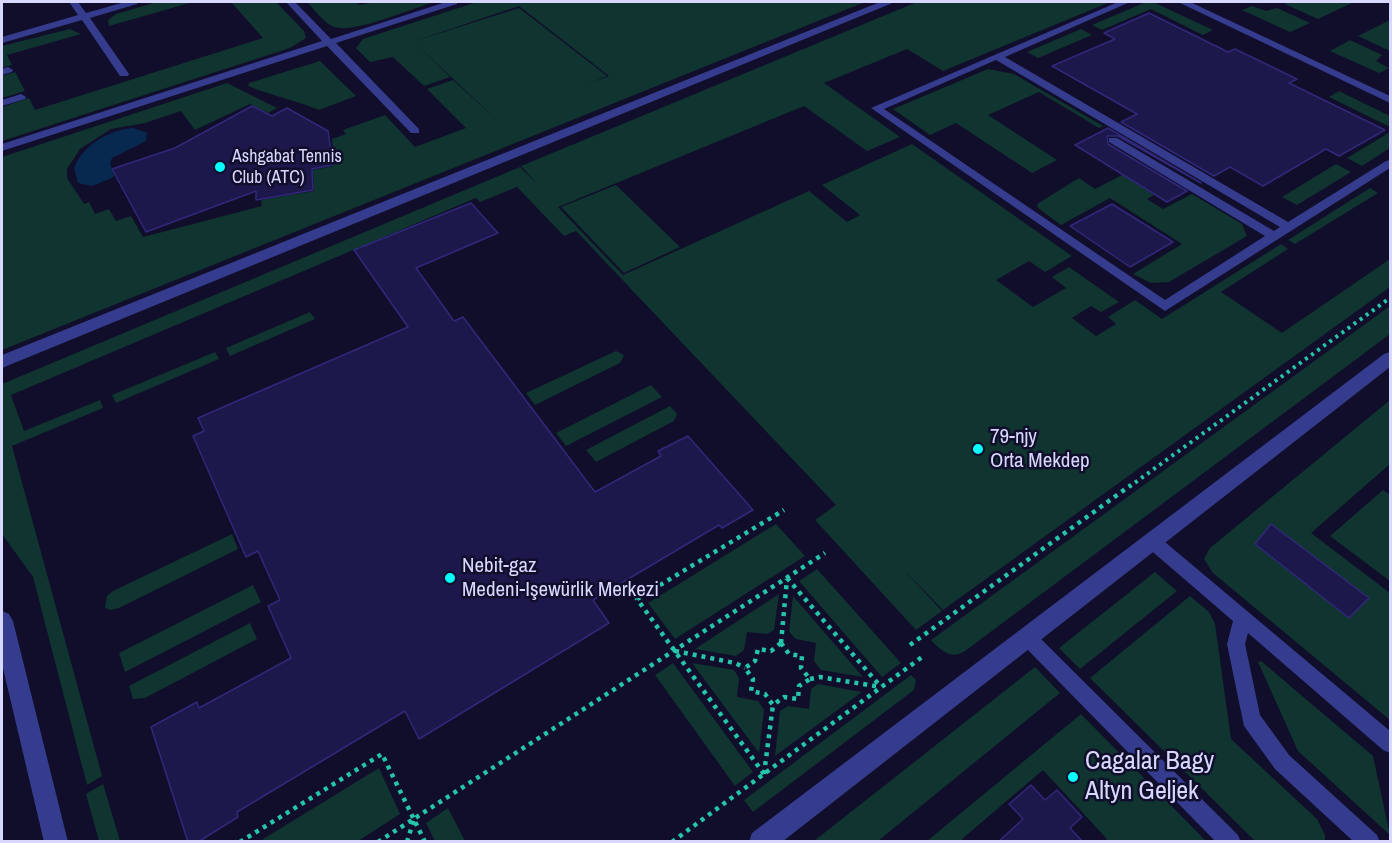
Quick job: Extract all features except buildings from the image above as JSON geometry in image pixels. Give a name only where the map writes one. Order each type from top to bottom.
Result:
[{"type":"street","points":[[2,363],[889,2]]},
{"type":"street","points":[[761,842],[1390,358]]},
{"type":"street","points":[[2,621],[56,842]]},
{"type":"lane","points":[[74,2],[124,74]]},
{"type":"lane","points":[[2,40],[135,2]]},
{"type":"lane","points":[[290,2],[415,131]]},
{"type":"lane","points":[[2,148],[454,2]]},
{"type":"lane","points":[[1125,2],[876,108],[1165,306],[1390,163]]},
{"type":"lane","points":[[1183,2],[1390,100]]},
{"type":"lane","points":[[996,56],[1288,227]]},
{"type":"lane","points":[[2,103],[21,97]]},
{"type":"lane","points":[[1113,140],[1274,236]]},
{"type":"lane","points":[[1153,542],[1390,743]]},
{"type":"lane","points":[[1243,618],[1236,644],[1251,719],[1282,762],[1370,842]]},
{"type":"lane","points":[[1028,638],[1231,842]]},
{"type":"path","points":[[910,645],[1390,298]]},
{"type":"path","points":[[764,774],[637,599],[784,510]]},
{"type":"path","points":[[378,842],[825,553]]},
{"type":"path","points":[[787,578],[781,643],[789,654],[802,656],[801,668],[810,679]]},
{"type":"path","points":[[787,578],[881,687]]},
{"type":"path","points":[[745,668],[755,661],[758,649],[771,651],[781,643]]},
{"type":"path","points":[[674,651],[735,663],[745,668],[753,679],[751,692],[765,694],[773,705],[764,774]]},
{"type":"path","points":[[672,842],[922,657]]},
{"type":"path","points":[[773,705],[784,697],[798,699],[799,686],[810,679],[820,677],[881,687]]},
{"type":"path","points":[[240,842],[382,754],[425,842]]},
{"type":"path","points":[[407,842],[414,818]]},
{"type":"green space","points":[[157,2],[193,2],[109,26],[108,20],[116,14]]},
{"type":"green space","points":[[231,2],[276,2],[304,31],[306,38],[290,48],[2,141],[2,107],[29,98],[35,110],[263,38]]},
{"type":"green space","points":[[307,2],[356,2],[360,5],[373,2],[434,2],[369,24],[343,28],[334,27],[327,22]]},
{"type":"green space","points":[[477,2],[865,2],[2,350],[2,157],[227,83],[277,108],[268,113],[250,104],[195,130],[181,111],[145,123],[111,129],[80,149],[67,169],[67,178],[84,204],[89,202],[95,214],[109,209],[116,221],[131,216],[143,237],[262,206],[261,200],[314,191],[313,170],[334,166],[332,139],[346,134],[343,130],[385,115],[415,147],[466,128],[427,89],[453,80],[497,120],[417,45],[450,77],[424,86],[393,57],[370,62],[356,48],[363,39]],"holes":[[[519,6],[609,76],[588,84],[607,76],[519,8],[412,42]]]},
{"type":"green space","points":[[917,2],[1110,2],[943,71],[907,49],[824,83],[900,137],[867,151],[804,106],[558,207],[623,275],[809,191],[847,222],[860,215],[822,185],[912,144],[1072,256],[1045,272],[1029,261],[996,280],[1033,307],[1066,288],[1052,277],[1069,267],[1119,302],[1101,312],[1091,306],[1072,318],[1096,336],[1116,324],[1108,317],[1135,300],[1162,319],[1281,244],[1288,249],[1221,292],[1282,333],[1390,259],[1390,287],[943,610],[902,568],[942,611],[916,630],[815,520],[836,505],[576,231],[564,236],[517,187],[480,202],[476,198],[11,395],[24,431],[100,400],[103,408],[12,446],[102,776],[87,785],[33,577],[2,534],[2,384],[520,167],[538,185],[521,166]]},
{"type":"green space","points":[[1146,2],[1153,2],[1213,30],[1203,35],[1151,9],[1102,30],[1092,25]]},
{"type":"green space","points":[[1287,2],[1354,2],[1318,19],[1285,4]]},
{"type":"green space","points":[[1252,6],[1266,11],[1277,8],[1310,23],[1290,32],[1242,10]]},
{"type":"green space","points":[[1390,20],[1390,51],[1358,36]]},
{"type":"green space","points":[[70,29],[81,34],[7,55],[12,65],[2,68],[2,46]]},
{"type":"green space","points":[[1081,29],[1092,35],[1038,58],[1027,52]]},
{"type":"green space","points":[[1350,40],[1382,55],[1376,61],[1389,68],[1379,73],[1330,51]]},
{"type":"green space","points":[[320,61],[356,96],[319,110],[248,86],[249,83]]},
{"type":"green space","points":[[988,69],[1014,74],[1103,126],[1099,128],[1039,92],[988,115],[1057,160],[1032,173],[956,123],[930,135],[893,109]]},
{"type":"green space","points":[[15,72],[25,91],[2,98],[2,76]]},
{"type":"green space","points":[[1339,91],[1390,116],[1390,127],[1329,97]]},
{"type":"green space","points":[[1390,132],[1390,148],[1362,166],[1347,158]]},
{"type":"green space","points":[[1336,164],[1351,172],[1297,205],[1282,197]]},
{"type":"green space","points":[[1122,175],[1154,195],[1147,199],[1163,209],[1192,194],[1242,224],[1247,236],[1169,282],[1151,283],[1133,274],[1182,244],[1110,198],[1061,225],[1038,208],[1037,204],[1079,178],[1095,189]]},
{"type":"green space","points":[[616,185],[680,247],[624,273],[561,207]]},
{"type":"green space","points":[[1370,188],[1378,193],[1295,244],[1288,240]]},
{"type":"green space","points":[[1390,306],[1390,334],[965,651],[955,655],[947,653],[931,640]]},
{"type":"green space","points":[[310,312],[315,319],[230,356],[226,348]]},
{"type":"green space","points":[[616,351],[624,355],[620,363],[535,405],[526,393]]},
{"type":"green space","points":[[215,352],[219,359],[116,403],[112,395]]},
{"type":"green space","points":[[651,385],[662,397],[566,446],[556,433]]},
{"type":"green space","points":[[1390,400],[1390,464],[1311,533],[1390,593],[1390,720],[1213,573],[1204,559],[1210,548]]},
{"type":"green space","points":[[670,406],[677,414],[674,421],[596,462],[586,450]]},
{"type":"green space","points":[[1383,490],[1390,495],[1390,581],[1330,536]]},
{"type":"green space","points":[[776,524],[805,556],[675,639],[648,603]]},
{"type":"green space","points":[[232,534],[238,549],[119,608],[111,610],[105,608],[107,596],[113,591]]},
{"type":"green space","points":[[817,569],[901,663],[882,677],[799,581]]},
{"type":"green space","points":[[1155,572],[1177,591],[1080,669],[1059,648]]},
{"type":"green space","points":[[253,585],[261,602],[125,672],[119,653]]},
{"type":"green space","points":[[779,594],[774,630],[767,634],[747,632],[744,650],[736,656],[695,649]]},
{"type":"green space","points":[[793,596],[863,677],[821,670],[814,661],[816,643],[796,639],[789,632]]},
{"type":"green space","points":[[1190,596],[1209,612],[1215,624],[1231,739],[1317,819],[1325,835],[1325,841],[1255,841],[1090,678]]},
{"type":"green space","points":[[250,623],[257,639],[145,698],[133,699],[129,686]]},
{"type":"green space","points":[[1261,661],[1373,756],[1390,835],[1298,751],[1258,662]]},
{"type":"green space","points":[[673,663],[753,772],[735,786],[655,675]]},
{"type":"green space","points":[[692,663],[734,670],[739,678],[737,697],[758,701],[764,710],[759,753]]},
{"type":"green space","points":[[1035,667],[1060,693],[878,841],[814,841]]},
{"type":"green space","points":[[911,675],[916,680],[914,690],[753,812],[744,800]]},
{"type":"green space","points":[[818,684],[862,692],[775,756],[780,711],[788,706],[809,709],[811,689]]},
{"type":"green space","name":"Cagalar Bagy Altyn Geljek","points":[[1081,714],[1206,841],[1105,841],[1107,839],[1043,770],[962,839],[964,841],[927,841]]},
{"type":"green space","points":[[379,768],[400,814],[358,841],[260,841]]},
{"type":"green space","points":[[103,784],[120,841],[99,841],[86,794]]},
{"type":"green space","points":[[448,808],[465,841],[435,841],[426,823]]},
{"type":"water","points":[[133,128],[147,133],[146,141],[112,158],[110,163],[114,176],[112,178],[92,186],[78,183],[74,168],[90,146],[106,135]]},
{"type":"place","name":"Ashgabat Tennis Club (ATC)","points":[[220,167]]},
{"type":"place","name":"79-njy Orta Mekdep","points":[[978,449]]},
{"type":"place","name":"Nebit-gaz Medeni-Işewürlik Merkezi","points":[[450,578]]},
{"type":"place","name":"Cagalar Bagy Altyn Geljek","points":[[1073,777]]}]
